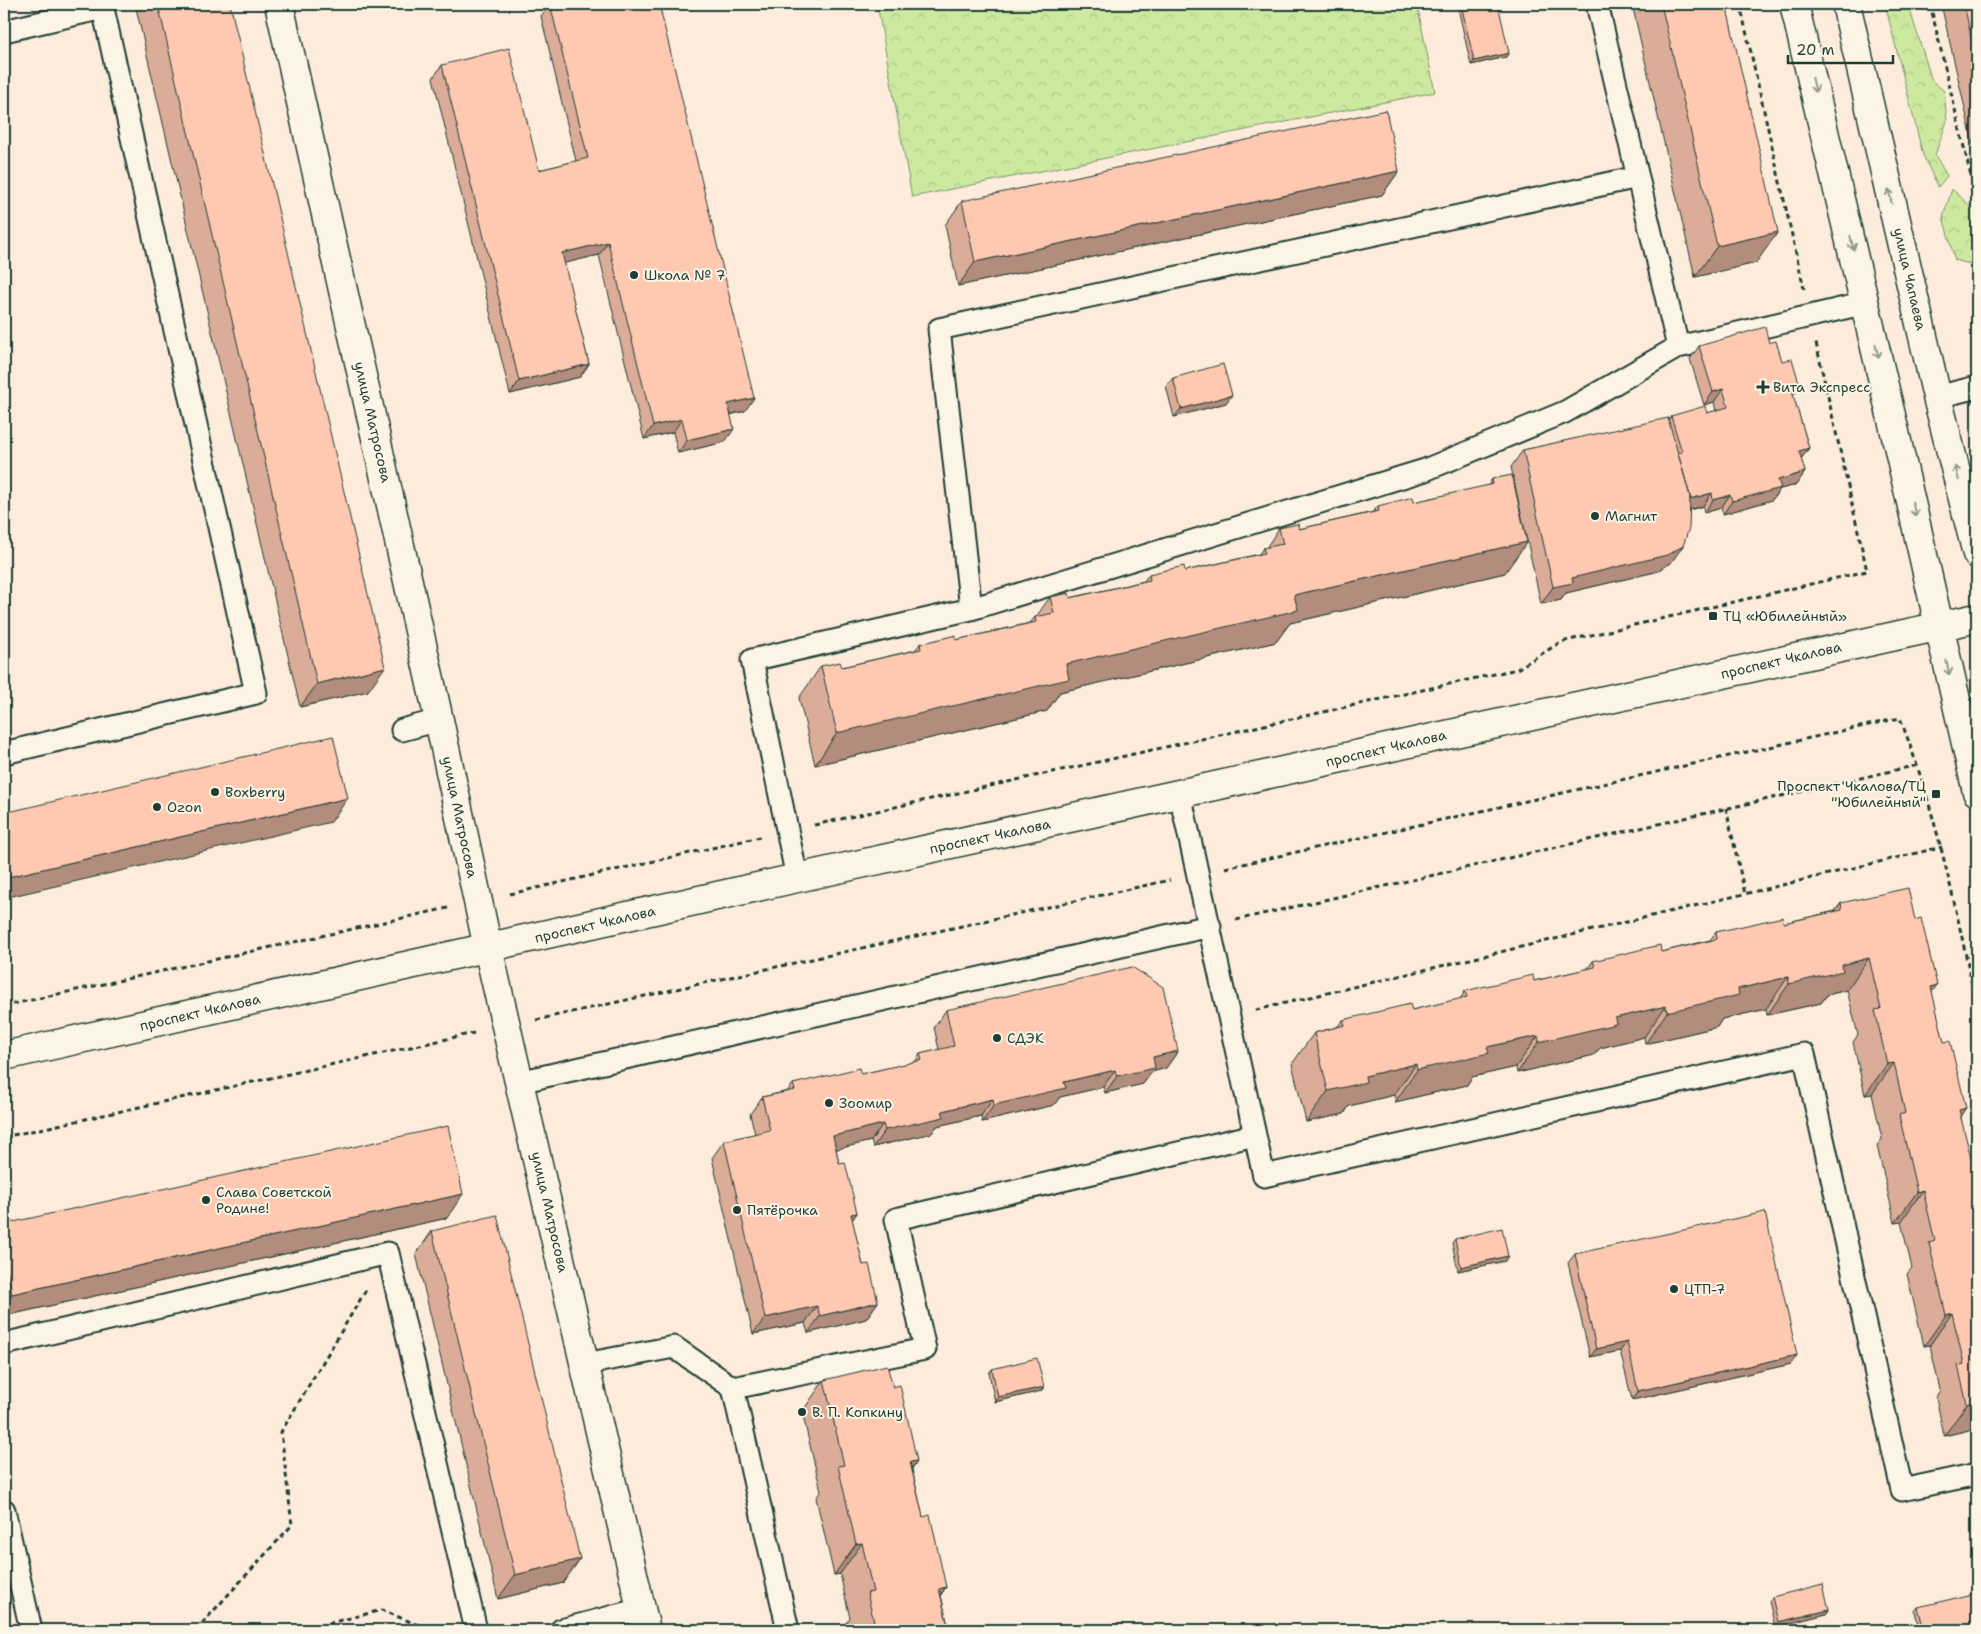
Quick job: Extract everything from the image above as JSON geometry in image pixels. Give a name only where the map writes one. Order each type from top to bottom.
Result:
[{"type":"street","name":"улица Матросова","points":[[279,4],[488,948],[643,1620]]},
{"type":"street","points":[[1794,4],[1866,303],[1977,792]]},
{"type":"street","name":"улица Чапаева","points":[[1846,4],[1937,397],[1977,554]]},
{"type":"street","name":"проспект Чкалова","points":[[4,1056],[797,878],[1977,618]]},
{"type":"lane","points":[[1597,4],[1678,347]]},
{"type":"lane","points":[[4,31],[102,6],[256,693],[4,753]]},
{"type":"lane","points":[[971,609],[939,329],[1638,177]]},
{"type":"lane","points":[[797,878],[752,660],[971,609],[1425,470],[1565,412],[1678,347],[1866,303]]},
{"type":"lane","points":[[1937,397],[1977,387]]},
{"type":"lane","points":[[402,730],[439,720]]},
{"type":"lane","points":[[1180,794],[1264,1176],[1804,1054],[1902,1490],[1977,1474]]},
{"type":"lane","points":[[519,1082],[1210,926]]},
{"type":"lane","points":[[733,1388],[925,1349],[896,1219],[1255,1135]]},
{"type":"lane","points":[[4,1344],[388,1253],[476,1630]]},
{"type":"lane","points":[[585,1364],[674,1347],[733,1388],[788,1630]]},
{"type":"lane","points":[[4,1510],[31,1630]]},
{"type":"lane","points":[[560,1630],[643,1620]]},
{"type":"path","points":[[1930,4],[1977,202]]},
{"type":"path","points":[[4,1006],[478,902],[787,831],[1517,669],[1561,642],[1868,570]]},
{"type":"path","points":[[4,1137],[1900,718],[1918,765],[1942,847],[1977,1008]]},
{"type":"path","points":[[1210,926],[1918,765]]},
{"type":"path","points":[[1726,808],[1745,894]]},
{"type":"path","points":[[1229,1017],[1942,847]]},
{"type":"path","points":[[196,1630],[292,1525],[281,1432],[388,1253]]},
{"type":"path","points":[[302,1630],[382,1610],[430,1630]]},
{"type":"green space","points":[[877,4],[1417,4],[1435,92],[912,197]]},
{"type":"green space","points":[[1885,4],[1908,4],[1932,81],[1944,91],[1947,121],[1935,155],[1947,176],[1938,187],[1923,155]]},
{"type":"green space","points":[[1952,189],[1977,213],[1977,266],[1955,260],[1943,217]]},
{"type":"building","points":[[158,4],[230,4],[385,667],[317,684]]},
{"type":"building","points":[[550,4],[659,4],[754,398],[728,404],[734,429],[687,440],[682,419],[653,426],[608,242],[562,253],[589,364],[519,381],[442,65],[509,48],[539,170],[588,158]]},
{"type":"building","points":[[1461,4],[1498,4],[1509,53],[1474,61]]},
{"type":"building","points":[[1661,4],[1726,4],[1778,232],[1717,246]]},
{"type":"building","points":[[1964,4],[1977,4],[1977,64]]},
{"type":"building","points":[[1386,110],[1399,171],[975,262],[962,201]]},
{"type":"building","points":[[1765,327],[1769,343],[1776,341],[1782,361],[1792,359],[1800,386],[1791,388],[1809,448],[1799,451],[1805,472],[1778,480],[1781,488],[1732,501],[1730,495],[1713,500],[1712,493],[1690,499],[1678,453],[1682,452],[1671,416],[1705,406],[1707,413],[1728,407],[1723,389],[1713,392],[1699,346]]},
{"type":"building","points":[[1223,364],[1232,395],[1181,409],[1173,378]]},
{"type":"building","points":[[1668,418],[1690,496],[1689,528],[1683,546],[1667,555],[1572,578],[1573,583],[1553,587],[1523,450]]},
{"type":"building","points":[[1512,475],[1527,542],[1294,595],[1298,610],[1066,664],[1069,679],[837,733],[821,666],[840,662],[842,667],[921,649],[920,644],[956,635],[956,640],[1036,622],[1035,617],[1054,613],[1050,597],[1069,593],[1070,598],[1150,580],[1149,574],[1184,566],[1185,571],[1265,553],[1263,548],[1283,544],[1279,528],[1298,524],[1299,529],[1379,511],[1378,506],[1413,497],[1414,502],[1493,484],[1492,479]]},
{"type":"building","points":[[333,736],[348,798],[4,878],[4,813]]},
{"type":"building","points":[[1908,888],[1915,920],[1921,918],[1937,985],[1931,987],[1944,1042],[1950,1041],[1966,1108],[1959,1110],[1974,1170],[1977,1169],[1977,1401],[1967,1404],[1958,1366],[1964,1364],[1952,1313],[1946,1315],[1929,1243],[1935,1241],[1923,1190],[1917,1192],[1899,1115],[1905,1113],[1894,1063],[1887,1064],[1875,1010],[1881,1009],[1869,958],[1842,965],[1843,971],[1789,984],[1788,977],[1738,989],[1739,995],[1667,1012],[1666,1006],[1615,1018],[1616,1024],[1539,1042],[1538,1036],[1487,1047],[1489,1053],[1417,1070],[1416,1064],[1365,1076],[1366,1082],[1328,1091],[1314,1033],[1345,1025],[1343,1020],[1410,1004],[1412,1010],[1467,997],[1465,991],[1533,975],[1534,981],[1595,967],[1593,961],[1660,945],[1661,952],[1717,939],[1716,932],[1783,917],[1784,923],[1842,910],[1841,903]]},
{"type":"building","points":[[1132,967],[1163,987],[1178,1051],[1153,1057],[1155,1068],[1117,1076],[1115,1070],[1064,1082],[1066,1088],[994,1105],[993,1099],[942,1111],[944,1117],[885,1130],[883,1124],[833,1136],[839,1163],[845,1162],[857,1213],[851,1214],[863,1265],[869,1264],[878,1302],[820,1316],[817,1306],[765,1318],[724,1141],[770,1130],[762,1097],[795,1090],[793,1084],[859,1068],[861,1074],[922,1060],[920,1054],[954,1046],[946,1010]]},
{"type":"building","points":[[448,1126],[463,1194],[12,1294],[4,1257],[4,1224]]},
{"type":"building","name":"ЦТП-7","points":[[1765,1212],[1797,1355],[1638,1391],[1627,1342],[1596,1349],[1575,1254]]},
{"type":"building","points":[[497,1215],[580,1559],[515,1575],[432,1231]]},
{"type":"building","points":[[1502,1228],[1508,1256],[1461,1267],[1455,1239]]},
{"type":"building","points":[[1037,1358],[1044,1387],[998,1397],[992,1369]]},
{"type":"building","points":[[887,1365],[893,1387],[900,1385],[917,1461],[910,1462],[923,1517],[930,1515],[946,1587],[939,1589],[949,1630],[876,1630],[867,1593],[873,1592],[862,1543],[856,1544],[838,1466],[844,1465],[824,1380]]},
{"type":"building","points":[[1823,1584],[1829,1610],[1778,1622],[1772,1597]]},
{"type":"building","points":[[1977,1593],[1977,1626],[1959,1630],[1924,1630],[1918,1607]]},
{"type":"place","name":"Школа № 7","points":[[634,275]]},
{"type":"place","name":"Вита Экспресс","points":[[1763,387]]},
{"type":"place","name":"Магнит","points":[[1595,516]]},
{"type":"place","name":"ТЦ «Юбилейный»","points":[[1713,616]]},
{"type":"place","name":"Boxberry","points":[[215,792]]},
{"type":"place","name":"Проспект Чкалова/ТЦ \"Юбилейный\"","points":[[1936,794]]},
{"type":"place","name":"Ozon","points":[[157,807]]},
{"type":"place","name":"СДЭК","points":[[997,1038]]},
{"type":"place","name":"Зоомир","points":[[829,1103]]},
{"type":"place","name":"Слава Советской Родине!","points":[[206,1200]]},
{"type":"place","name":"Пятёрочка","points":[[737,1210]]},
{"type":"place","name":"ЦТП-7","points":[[1674,1289]]},
{"type":"place","name":"В. П. Копкину","points":[[802,1412]]}]
